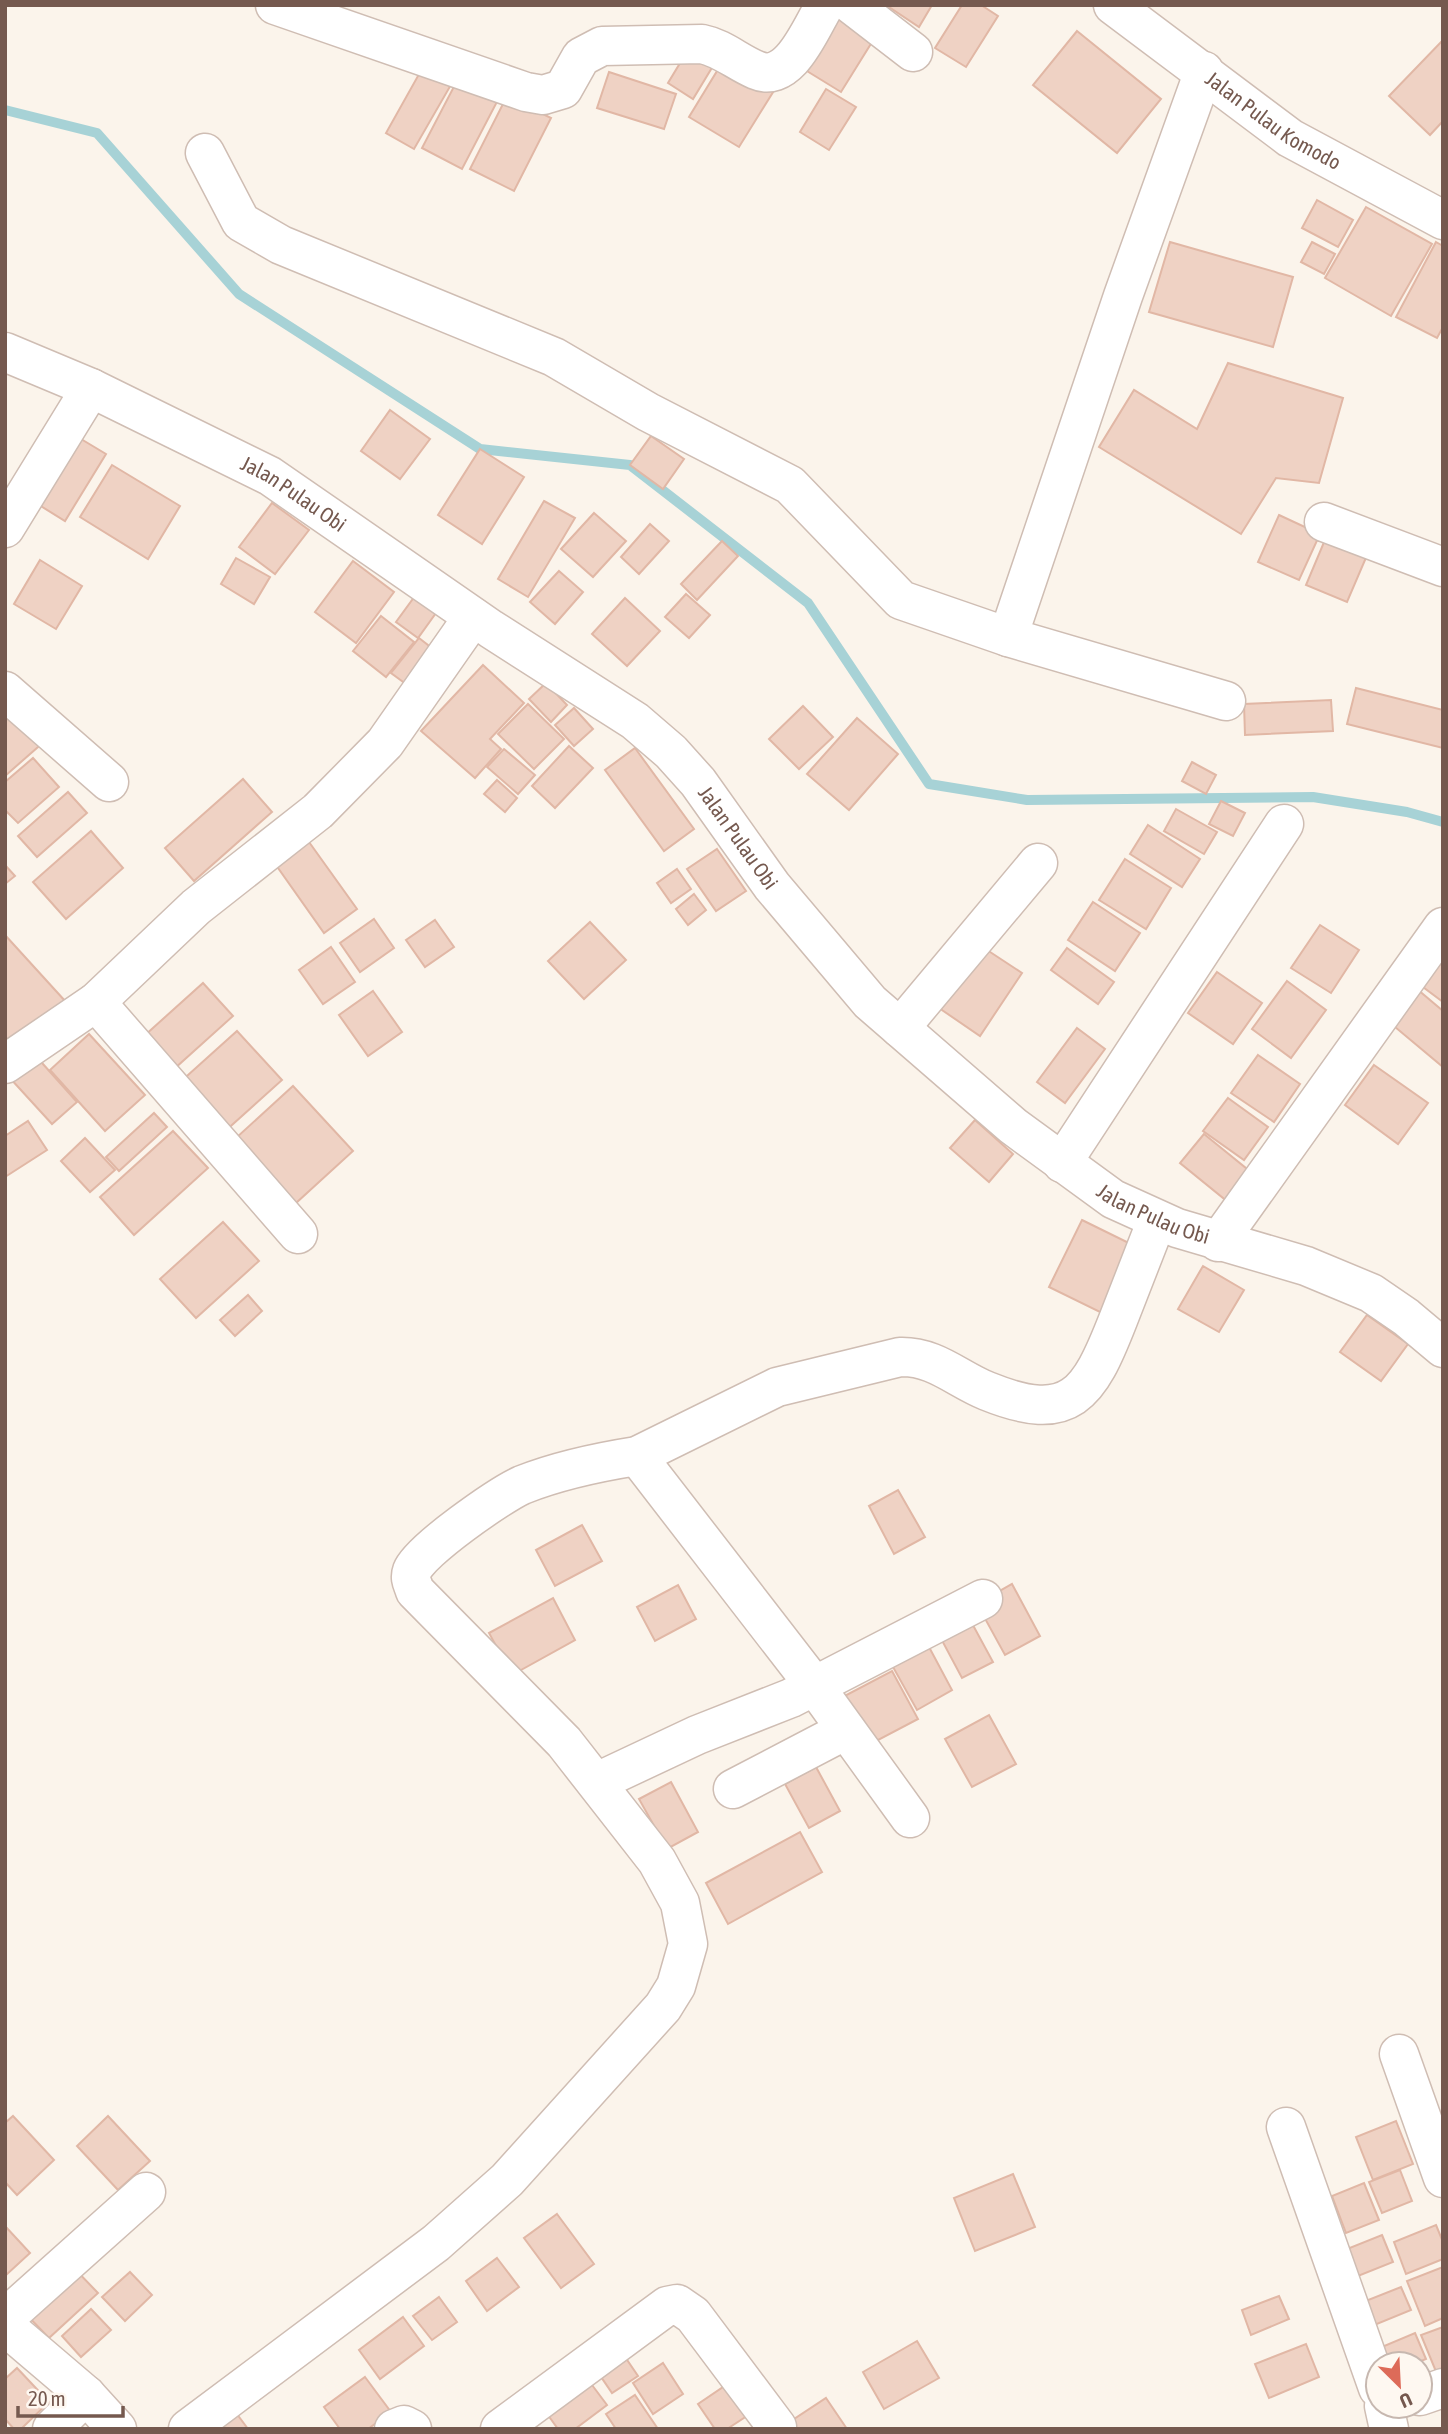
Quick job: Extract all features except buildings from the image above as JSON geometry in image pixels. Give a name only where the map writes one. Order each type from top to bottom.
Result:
[{"type":"street","points":[[275,5],[526,92],[543,95],[563,89],[581,57],[602,46],[702,44],[713,46],[757,71],[781,69],[791,60],[825,5]]},
{"type":"street","points":[[852,5],[913,52]]},
{"type":"street","name":"Jalan Pulau Komodo","points":[[1113,5],[1181,59],[1204,71],[1290,138],[1443,220]]},
{"type":"street","points":[[1008,637],[1204,71]]},
{"type":"street","points":[[205,153],[241,222],[281,245],[554,357],[648,412],[790,485],[901,600],[1008,637],[1226,701]]},
{"type":"street","name":"Jalan Pulau Obi","points":[[5,352],[91,388],[270,476],[473,617],[635,721],[671,752],[698,782],[794,913],[870,1002],[1013,1126],[1113,1199],[1157,1220],[1218,1242],[1306,1266],[1371,1293],[1406,1317],[1443,1348]]},
{"type":"street","points":[[5,528],[91,388]]},
{"type":"street","points":[[1324,522],[1443,567]]},
{"type":"street","points":[[5,1064],[96,1002],[196,907],[318,811],[385,743],[473,617]]},
{"type":"street","points":[[5,691],[109,782]]},
{"type":"street","points":[[1062,1163],[1284,824]]},
{"type":"street","points":[[900,1028],[1038,863]]},
{"type":"street","points":[[1218,1242],[1443,927]]},
{"type":"street","points":[[96,1002],[298,1234]]},
{"type":"street","points":[[188,2429],[436,2242],[507,2180],[663,2007],[676,1986],[688,1944],[680,1903],[657,1861],[564,1742],[415,1591],[410,1578],[412,1568],[425,1554],[496,1499],[523,1485],[611,1460],[637,1456],[777,1387],[900,1357],[930,1360],[975,1386],[1020,1405],[1047,1406],[1068,1400],[1083,1390],[1100,1365],[1157,1220]]},
{"type":"street","points":[[637,1456],[814,1685],[910,1818]]},
{"type":"street","points":[[597,1782],[814,1685],[983,1599]]},
{"type":"street","points":[[733,1789],[846,1730]]},
{"type":"street","points":[[1399,2054],[1443,2178]]},
{"type":"street","points":[[1286,2127],[1370,2350]]},
{"type":"street","points":[[5,2318],[146,2192]]},
{"type":"street","points":[[500,2429],[667,2306],[677,2304],[693,2315],[777,2427]]},
{"type":"street","points":[[5,2326],[86,2395],[117,2429]]},
{"type":"street","points":[[52,2429],[86,2395]]},
{"type":"street","points":[[394,2429],[404,2425],[412,2429]]},
{"type":"waterway","points":[[5,110],[97,133],[239,294],[480,449],[630,465],[808,603],[929,784],[1027,800],[1313,797],[1407,812],[1443,822]]}]
